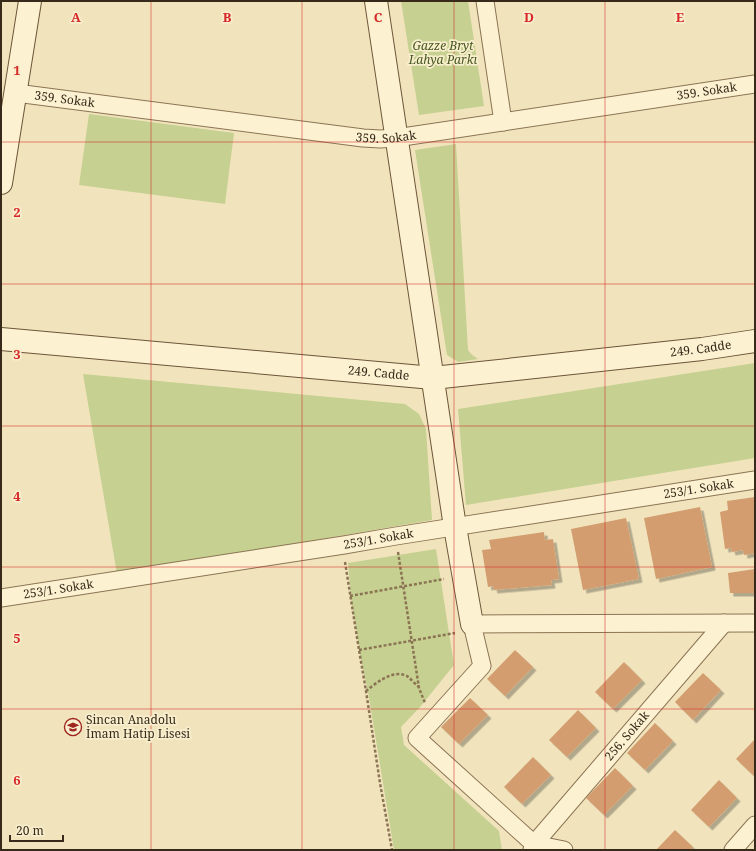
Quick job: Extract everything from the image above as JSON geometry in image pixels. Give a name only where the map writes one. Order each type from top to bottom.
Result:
[{"type":"street","points":[[1,183],[30,1]]},
{"type":"street","points":[[376,1],[455,527],[473,627],[482,666],[417,738],[533,847],[564,850]]},
{"type":"street","points":[[485,1],[503,122]]},
{"type":"street","name":"359. Sokak","points":[[16,93],[380,139],[396,138],[755,84]]},
{"type":"street","name":"249. Cadde","points":[[1,339],[433,378],[702,349],[755,341]]},
{"type":"street","name":"253/1. Sokak","points":[[1,598],[755,480]]},
{"type":"street","name":"256. Sokak","points":[[533,847],[724,623]]},
{"type":"street","points":[[473,627],[755,623]]},
{"type":"street","points":[[733,850],[755,825]]},
{"type":"path","points":[[396,536],[419,688],[433,720]]},
{"type":"path","points":[[344,545],[345,566],[392,850]]},
{"type":"path","points":[[350,596],[464,575]]},
{"type":"path","points":[[359,650],[412,641],[473,627]]},
{"type":"path","points":[[366,691],[392,675],[401,674],[408,677],[419,688]]},
{"type":"green space","name":"Gazze Bryt Lahya Parkı","points":[[401,1],[468,1],[484,106],[419,115]]},
{"type":"green space","points":[[89,114],[234,133],[225,204],[79,185]]},
{"type":"green space","points":[[456,144],[468,350],[478,359],[458,362],[447,355],[415,150]]},
{"type":"green space","points":[[755,363],[755,458],[466,505],[458,409]]},
{"type":"green space","points":[[83,374],[405,404],[419,414],[426,429],[432,520],[117,574]]},
{"type":"green space","points":[[436,549],[454,665],[420,707],[401,727],[404,745],[499,831],[502,850],[394,850],[351,598],[348,563]]},
{"type":"building","points":[[755,497],[755,553],[744,555],[743,550],[732,552],[731,548],[725,549],[720,512],[728,510],[727,501]]},
{"type":"building","points":[[700,507],[712,567],[656,579],[644,518]]},
{"type":"building","points":[[626,518],[639,579],[583,590],[571,529]]},
{"type":"building","points":[[544,532],[545,540],[553,539],[559,579],[551,580],[552,585],[494,590],[493,586],[488,587],[482,550],[491,549],[489,540]]},
{"type":"building","points":[[755,569],[755,593],[730,593],[728,573]]},
{"type":"building","points":[[515,650],[533,667],[505,696],[487,679]]},
{"type":"building","points":[[624,662],[642,680],[613,709],[595,692]]},
{"type":"building","points":[[703,673],[721,690],[693,720],[675,702]]},
{"type":"building","points":[[470,698],[488,715],[459,744],[441,727]]},
{"type":"building","points":[[578,710],[596,728],[567,757],[549,740]]},
{"type":"building","points":[[655,723],[673,741],[645,770],[627,753]]},
{"type":"building","points":[[755,739],[755,774],[754,776],[736,759]]},
{"type":"building","points":[[533,757],[551,775],[522,804],[504,787]]},
{"type":"building","points":[[615,768],[633,786],[604,815],[586,798]]},
{"type":"building","points":[[719,780],[737,798],[709,827],[691,810]]},
{"type":"building","points":[[675,830],[693,847],[691,850],[656,850]]},
{"type":"place","name":"Sincan Anadolu İmam Hatip Lisesi","points":[[73,727]]}]
